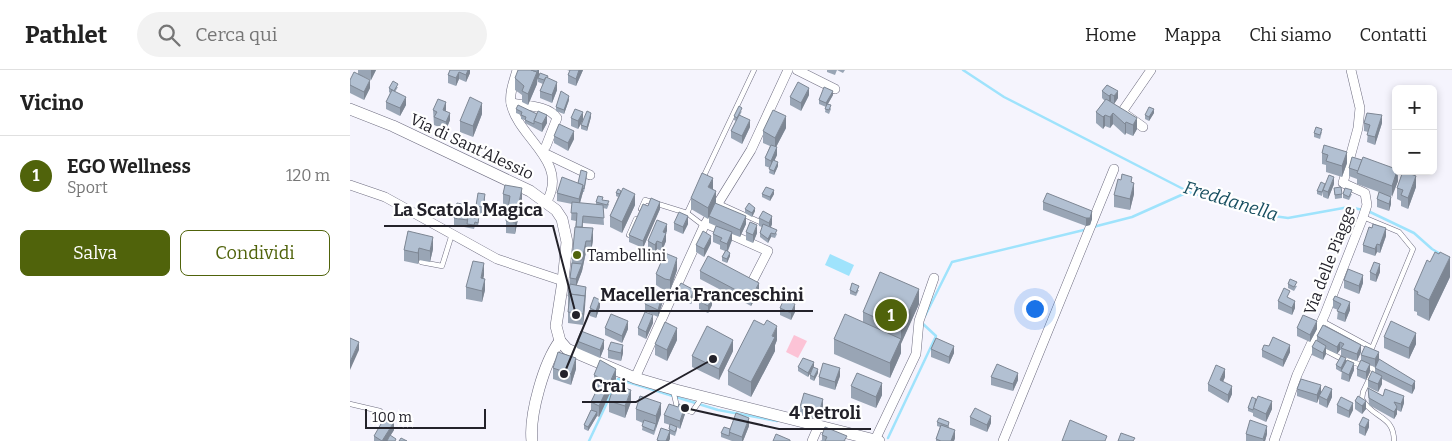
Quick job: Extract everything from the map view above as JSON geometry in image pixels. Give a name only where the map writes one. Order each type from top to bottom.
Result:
[{"type":"street","points":[[517,70],[512,87],[511,103],[516,118],[543,152],[553,182],[553,191],[547,202]]},
{"type":"street","points":[[635,378],[705,225],[751,150],[788,70]]},
{"type":"street","points":[[797,70],[834,89]]},
{"type":"street","points":[[1143,127],[1122,112],[1151,70]]},
{"type":"street","name":"Via delle Piagge","points":[[1274,441],[1297,375],[1322,321],[1367,205],[1365,193],[1342,183],[1358,128],[1360,108],[1351,70]]},
{"type":"street","points":[[511,103],[538,107],[554,113],[557,118],[543,152]]},
{"type":"street","name":"Via di Sant'Alessio","points":[[350,109],[486,170],[547,202],[556,210],[565,229],[567,242],[564,281],[556,326],[560,342]]},
{"type":"street","points":[[543,152],[590,175]]},
{"type":"street","points":[[1003,441],[1114,169]]},
{"type":"street","points":[[350,185],[385,197],[497,259],[564,281]]},
{"type":"street","points":[[705,225],[768,251],[750,284]]},
{"type":"street","points":[[532,441],[531,428],[535,406],[550,359],[560,342],[566,349],[635,378],[816,432],[877,440],[916,354],[919,321],[934,278]]},
{"type":"lane","points":[[699,186],[754,70]]},
{"type":"lane","points":[[687,213],[695,195]]},
{"type":"lane","points":[[629,235],[645,200],[687,213],[705,225]]},
{"type":"lane","points":[[718,203],[760,222]]},
{"type":"lane","points":[[1322,321],[1372,348],[1413,249],[1399,232],[1363,217]]},
{"type":"lane","points":[[421,262],[442,266],[452,234]]},
{"type":"lane","points":[[1312,343],[1340,358],[1374,369],[1363,392],[1362,400],[1370,411],[1389,422],[1393,428],[1394,441]]},
{"type":"lane","points":[[673,389],[677,407],[692,412],[702,397]]},
{"type":"lane","points":[[350,404],[380,411]]},
{"type":"shaded area","points":[[794,335],[807,341],[798,358],[786,352]]},
{"type":"water","points":[[830,254],[854,265],[849,276],[825,265]]},
{"type":"building","points":[[450,70],[468,70],[466,75],[459,72],[456,78],[448,75]]},
{"type":"building","points":[[518,70],[537,72],[528,94],[522,91],[524,86],[515,78]]},
{"type":"building","points":[[570,70],[579,70],[576,79],[568,75]]},
{"type":"building","points":[[354,72],[370,80],[364,92],[350,85]]},
{"type":"building","points":[[540,73],[548,76],[547,78],[544,80],[538,78]]},
{"type":"building","points":[[546,77],[557,82],[552,95],[540,91]]},
{"type":"building","points":[[393,81],[398,84],[394,91],[389,88]]},
{"type":"building","points":[[798,82],[809,88],[801,103],[790,97]]},
{"type":"building","points":[[1107,85],[1118,91],[1114,96],[1111,94],[1109,96],[1102,91]]},
{"type":"building","points":[[824,87],[833,91],[826,103],[819,100]]},
{"type":"building","points":[[392,90],[406,97],[400,108],[386,102]]},
{"type":"building","points":[[561,91],[569,96],[564,110],[556,107]]},
{"type":"building","points":[[470,97],[482,103],[473,126],[460,121]]},
{"type":"building","points":[[438,99],[446,102],[443,110],[450,113],[446,122],[434,117],[437,112],[433,110]]},
{"type":"building","points":[[1106,99],[1137,118],[1133,125],[1126,122],[1125,124],[1113,113],[1110,117],[1105,115],[1103,117],[1096,112]]},
{"type":"building","points":[[827,104],[831,105],[829,110],[825,109]]},
{"type":"building","points":[[518,105],[537,114],[534,124],[525,120],[526,117],[521,115],[522,112],[516,109]]},
{"type":"building","points":[[739,106],[742,108],[737,118],[734,116]]},
{"type":"building","points":[[1149,107],[1154,109],[1149,117],[1145,115]]},
{"type":"building","points":[[575,109],[583,112],[578,121],[571,118]]},
{"type":"building","points":[[773,110],[786,116],[775,138],[763,131]]},
{"type":"building","points":[[538,111],[547,115],[542,124],[534,121]]},
{"type":"building","points":[[587,111],[591,113],[587,127],[581,125]]},
{"type":"building","points":[[1367,113],[1382,115],[1375,137],[1367,135],[1370,125],[1364,123]]},
{"type":"building","points":[[739,115],[750,120],[742,136],[731,131]]},
{"type":"building","points":[[559,124],[574,131],[568,143],[554,136]]},
{"type":"building","points":[[1316,127],[1322,129],[1320,135],[1314,133]]},
{"type":"building","points":[[771,145],[777,147],[771,161],[765,158]]},
{"type":"building","points":[[1324,145],[1347,152],[1342,166],[1326,161],[1328,155],[1322,153]]},
{"type":"building","points":[[1352,157],[1362,160],[1358,171],[1349,168]]},
{"type":"building","points":[[1363,157],[1392,168],[1392,175],[1396,175],[1392,186],[1357,173]]},
{"type":"building","points":[[773,160],[778,162],[774,171],[769,169]]},
{"type":"building","points":[[581,170],[587,172],[584,189],[583,185],[578,183]]},
{"type":"building","points":[[702,173],[713,178],[708,187],[716,191],[708,208],[691,198]]},
{"type":"building","points":[[1122,174],[1132,177],[1131,182],[1134,183],[1130,199],[1114,195],[1118,179],[1121,180]]},
{"type":"building","points":[[1329,175],[1334,177],[1328,192],[1323,190]]},
{"type":"building","points":[[1402,175],[1416,176],[1408,198],[1401,195],[1403,190],[1397,188]]},
{"type":"building","points":[[562,177],[583,185],[579,199],[557,193]]},
{"type":"building","points":[[1321,182],[1325,184],[1322,192],[1317,191]]},
{"type":"building","points":[[505,185],[522,188],[515,223],[506,221],[510,196],[503,194]]},
{"type":"building","points":[[766,187],[774,190],[770,197],[762,194]]},
{"type":"building","points":[[1341,187],[1342,194],[1335,195],[1334,188]]},
{"type":"building","points":[[623,188],[635,194],[622,222],[610,216]]},
{"type":"building","points":[[1345,188],[1352,190],[1349,197],[1343,194]]},
{"type":"building","points":[[1379,192],[1391,197],[1389,204],[1377,199]]},
{"type":"building","points":[[478,193],[485,194],[483,207],[476,206]]},
{"type":"building","points":[[1047,193],[1092,211],[1090,218],[1043,202]]},
{"type":"building","points":[[598,196],[603,197],[602,200],[609,201],[607,205],[596,202]]},
{"type":"building","points":[[651,198],[660,202],[643,241],[629,235],[643,204],[648,206]]},
{"type":"building","points":[[572,202],[603,205],[604,218],[583,216],[582,227],[576,227],[577,213],[571,213]]},
{"type":"building","points":[[457,203],[470,206],[467,220],[454,218]]},
{"type":"building","points":[[715,203],[746,216],[740,230],[709,216]]},
{"type":"building","points":[[749,203],[755,208],[752,213],[745,209]]},
{"type":"building","points":[[763,211],[772,216],[769,223],[759,218]]},
{"type":"building","points":[[679,212],[688,216],[683,227],[674,223]]},
{"type":"building","points":[[476,215],[479,216],[478,223],[475,222],[474,225],[467,224],[468,217],[476,218]]},
{"type":"building","points":[[657,220],[667,224],[663,232],[666,233],[662,243],[657,241],[655,245],[648,241]]},
{"type":"building","points":[[750,222],[757,225],[753,235],[746,232]]},
{"type":"building","points":[[763,224],[777,230],[775,234],[771,233],[768,239],[760,233]]},
{"type":"building","points":[[1373,224],[1386,228],[1380,245],[1377,244],[1375,249],[1363,245],[1369,227],[1372,228]]},
{"type":"building","points":[[716,226],[732,232],[727,244],[720,241],[722,238],[713,234]]},
{"type":"building","points":[[575,227],[593,228],[591,241],[586,241],[582,260],[572,259]]},
{"type":"building","points":[[408,231],[433,237],[430,251],[419,248],[418,253],[404,250]]},
{"type":"building","points":[[703,231],[711,236],[704,249],[696,245]]},
{"type":"building","points":[[726,250],[730,253],[727,259],[722,257]]},
{"type":"building","points":[[1435,252],[1439,254],[1440,252],[1450,257],[1429,300],[1417,294],[1418,292],[1414,290],[1427,260],[1430,262]]},
{"type":"building","points":[[665,253],[677,258],[670,280],[656,274]]},
{"type":"building","points":[[708,256],[759,283],[751,298],[700,271]]},
{"type":"building","points":[[473,261],[484,263],[481,278],[485,279],[482,291],[466,287]]},
{"type":"building","points":[[1374,262],[1380,264],[1376,275],[1370,272]]},
{"type":"building","points":[[572,263],[582,264],[576,279],[570,278]]},
{"type":"building","points":[[1348,269],[1363,275],[1359,286],[1344,280]]},
{"type":"building","points":[[880,272],[919,289],[901,329],[863,312]]},
{"type":"building","points":[[1290,279],[1297,282],[1294,287],[1288,284]]},
{"type":"building","points":[[681,283],[694,290],[691,297],[677,290]]},
{"type":"building","points":[[852,283],[859,286],[856,293],[850,290]]},
{"type":"building","points":[[570,284],[586,287],[585,296],[570,294],[568,296]]},
{"type":"building","points":[[651,288],[663,293],[658,310],[645,304]]},
{"type":"building","points":[[1284,288],[1290,291],[1287,297],[1295,301],[1292,308],[1278,301]]},
{"type":"building","points":[[570,294],[585,296],[583,314],[568,312]]},
{"type":"building","points":[[703,294],[712,298],[708,306],[699,301]]},
{"type":"building","points":[[1335,296],[1350,302],[1345,314],[1337,311],[1341,304],[1333,300]]},
{"type":"building","points":[[594,297],[600,300],[596,311],[590,308]]},
{"type":"building","points":[[784,299],[795,304],[791,313],[780,308]]},
{"type":"building","points":[[645,312],[653,315],[646,332],[638,328]]},
{"type":"building","points":[[611,314],[628,321],[622,336],[605,328]]},
{"type":"building","points":[[845,314],[901,339],[890,363],[834,339]]},
{"type":"building","points":[[1303,315],[1317,321],[1310,335],[1297,328]]},
{"type":"building","points":[[754,320],[764,325],[767,320],[777,326],[772,336],[775,337],[751,382],[728,371]]},
{"type":"building","points":[[1391,321],[1416,333],[1409,348],[1384,337]]},
{"type":"building","points":[[665,322],[677,328],[667,350],[655,344]]},
{"type":"building","points":[[1323,325],[1361,345],[1357,354],[1341,348],[1344,344],[1340,342],[1337,347],[1317,336]]},
{"type":"building","points":[[707,326],[733,340],[719,369],[692,356]]},
{"type":"building","points":[[581,331],[604,340],[600,350],[577,341]]},
{"type":"building","points":[[1273,337],[1290,345],[1283,360],[1262,350],[1264,345],[1269,346]]},
{"type":"building","points":[[350,338],[359,342],[350,362]]},
{"type":"building","points":[[936,338],[954,346],[949,357],[931,349]]},
{"type":"building","points":[[1316,340],[1326,346],[1323,353],[1312,347]]},
{"type":"building","points":[[611,342],[623,345],[621,353],[608,350]]},
{"type":"building","points":[[1365,346],[1379,352],[1375,359],[1361,355]]},
{"type":"building","points":[[558,352],[576,358],[571,374],[553,368]]},
{"type":"building","points":[[1341,356],[1346,358],[1341,368],[1336,365]]},
{"type":"building","points":[[803,358],[814,362],[808,373],[798,367]]},
{"type":"building","points":[[1379,359],[1415,381],[1412,386],[1375,368]]},
{"type":"building","points":[[600,360],[616,369],[599,406],[591,402],[602,379],[594,375]]},
{"type":"building","points":[[1347,360],[1354,363],[1349,375],[1341,371]]},
{"type":"building","points":[[1361,360],[1370,364],[1366,372],[1357,369]]},
{"type":"building","points":[[823,363],[840,368],[835,382],[819,377]]},
{"type":"building","points":[[997,364],[1018,373],[1013,384],[991,377]]},
{"type":"building","points":[[1216,365],[1225,369],[1220,380],[1232,386],[1228,395],[1208,384]]},
{"type":"building","points":[[813,367],[818,369],[814,377],[810,375]]},
{"type":"building","points":[[1372,371],[1382,376],[1378,384],[1368,380]]},
{"type":"building","points":[[857,373],[882,383],[876,397],[851,386]]},
{"type":"building","points":[[1301,379],[1321,385],[1317,395],[1297,389]]},
{"type":"building","points":[[614,385],[631,390],[625,406],[609,401]]},
{"type":"building","points":[[1325,386],[1332,389],[1327,400],[1319,396]]},
{"type":"building","points":[[1368,388],[1383,396],[1385,389],[1404,396],[1401,404],[1394,402],[1397,407],[1394,412],[1369,398]]},
{"type":"building","points":[[804,393],[823,399],[819,413],[800,407]]},
{"type":"building","points":[[640,396],[661,403],[656,416],[636,409]]},
{"type":"building","points":[[1258,396],[1272,401],[1266,414],[1253,408]]},
{"type":"building","points":[[1358,396],[1366,401],[1362,406],[1355,401]]},
{"type":"building","points":[[1252,397],[1256,399],[1253,410],[1248,408]]},
{"type":"building","points":[[1341,397],[1353,403],[1349,411],[1337,405]]},
{"type":"building","points":[[669,404],[678,407],[679,404],[685,406],[680,421],[664,415]]},
{"type":"building","points":[[975,408],[991,416],[987,425],[970,417]]},
{"type":"building","points":[[591,410],[597,412],[588,427],[584,425]]},
{"type":"building","points":[[736,413],[749,418],[742,437],[729,432]]},
{"type":"building","points":[[385,417],[394,422],[382,441],[374,436]]},
{"type":"building","points":[[1363,417],[1369,420],[1365,428],[1359,425]]},
{"type":"building","points":[[939,418],[949,422],[948,426],[937,422]]},
{"type":"building","points":[[644,420],[656,424],[654,431],[642,426]]},
{"type":"building","points":[[1070,420],[1107,436],[1105,441],[1062,441]]},
{"type":"building","points":[[1250,420],[1267,426],[1263,439],[1246,434]]},
{"type":"building","points":[[670,424],[677,427],[675,432],[669,429]]},
{"type":"building","points":[[941,425],[955,430],[951,441],[936,439]]},
{"type":"building","points":[[724,427],[730,429],[729,436],[721,433]]},
{"type":"building","points":[[825,427],[847,436],[844,441],[825,441],[827,437],[822,435]]},
{"type":"building","points":[[661,428],[670,431],[666,441],[657,440]]},
{"type":"building","points":[[1121,433],[1135,438],[1133,441],[1118,441]]},
{"type":"building","points":[[776,434],[790,440],[790,441],[773,441]]},
{"type":"building","points":[[390,435],[396,439],[395,441],[387,441]]},
{"type":"waterway","name":"Freddanella","points":[[963,70],[1004,97],[1189,192],[1259,214],[1288,218],[1349,207],[1363,210]]},
{"type":"waterway","points":[[1093,227],[1132,217],[1188,192]]},
{"type":"waterway","name":"Freddanella","points":[[1368,211],[1414,233],[1442,255]]},
{"type":"waterway","points":[[925,316],[952,262],[1088,229]]},
{"type":"waterway","points":[[888,438],[936,336],[922,323]]},
{"type":"waterway","points":[[614,387],[618,379],[718,410],[777,421]]},
{"type":"waterway","points":[[589,441],[612,392]]},
{"type":"place","name":"Tambellini","points":[[577,255]]},
{"type":"place","name":"La Scatola Magica","points":[[576,315]]},
{"type":"place","name":"EGO Wellness","points":[[891,315]]},
{"type":"place","name":"Crai","points":[[713,359]]},
{"type":"place","name":"Macelleria Franceschini","points":[[564,374]]},
{"type":"place","name":"4 Petroli","points":[[685,408]]}]
